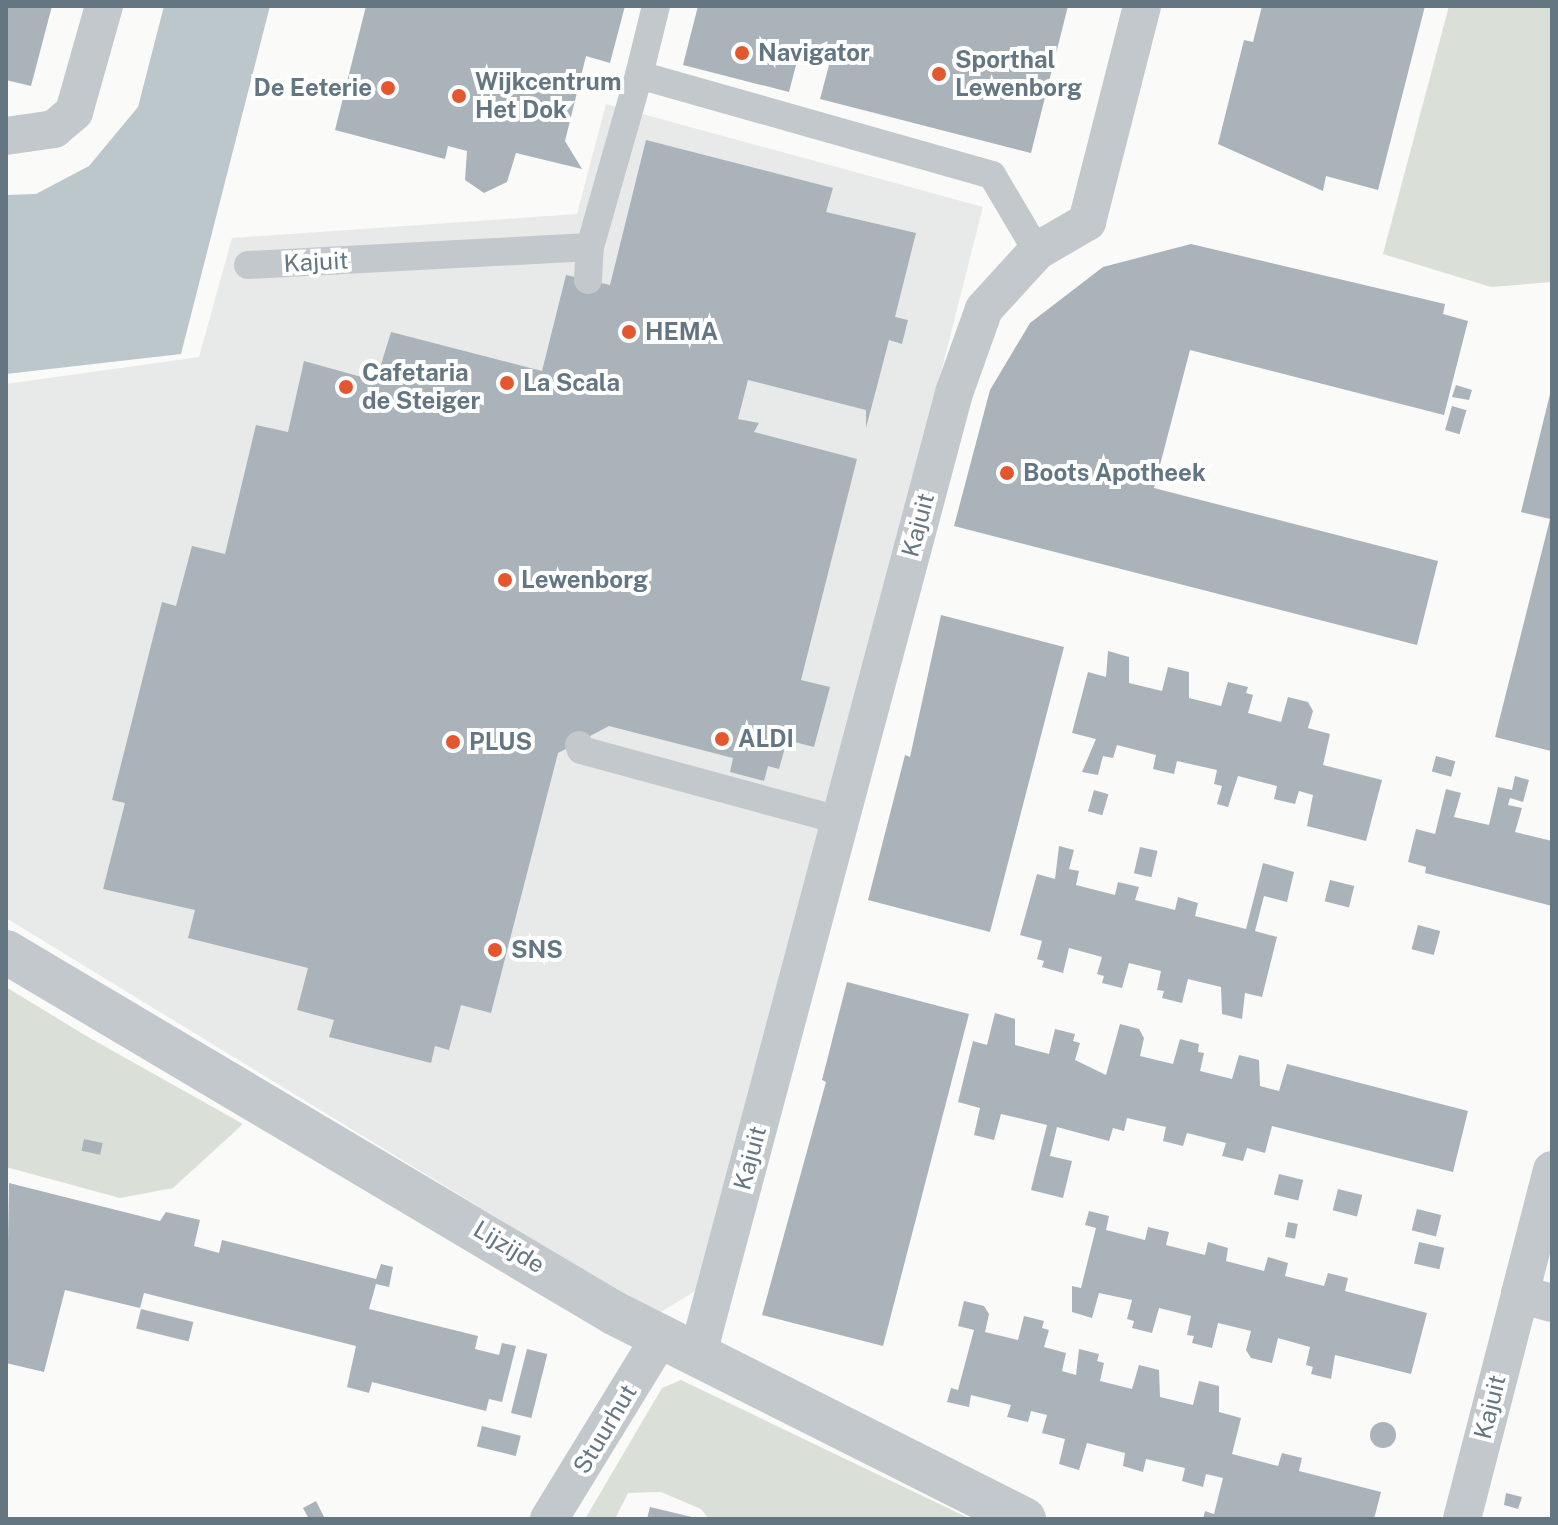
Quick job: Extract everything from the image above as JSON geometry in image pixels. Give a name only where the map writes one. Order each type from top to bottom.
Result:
[{"type":"street","points":[[6,136],[54,129],[74,112],[104,6]]},
{"type":"street","points":[[588,280],[590,247],[656,6]]},
{"type":"street","name":"Kajuit","points":[[679,1347],[839,820],[954,393],[984,309],[1037,251],[1087,222],[1142,6]]},
{"type":"street","points":[[639,75],[992,175],[1037,251]]},
{"type":"street","name":"Kajuit","points":[[248,265],[590,247]]},
{"type":"street","points":[[579,745],[581,750],[839,820]]},
{"type":"street","name":"Lijzijde","points":[[6,952],[679,1347],[1024,1519]]},
{"type":"street","name":"Kajuit","points":[[1462,1519],[1536,1298],[1552,1170]]},
{"type":"street","name":"Stuurhut","points":[[549,1519],[679,1347]]},
{"type":"shaded area","points":[[164,6],[270,6],[181,354],[6,374],[6,195],[36,194],[89,166],[138,107]]},
{"type":"shaded area","points":[[1449,6],[1552,6],[1552,282],[1491,287],[1383,254]]},
{"type":"shaded area","points":[[606,104],[983,207],[710,1282],[656,1315],[6,918],[6,384],[199,357],[232,238],[577,214]]},
{"type":"shaded area","points":[[6,987],[243,1124],[173,1188],[120,1198],[6,1167]]},
{"type":"shaded area","points":[[681,1380],[970,1519],[709,1519],[701,1509],[661,1492],[628,1493],[615,1519],[585,1519],[662,1388]]},
{"type":"building","points":[[6,6],[52,6],[31,86],[6,80]]},
{"type":"building","name":"Wijkcentrum Het Dok","points":[[366,6],[625,6],[610,63],[586,56],[565,141],[582,169],[516,153],[507,182],[484,193],[465,180],[467,151],[448,146],[445,159],[335,130]]},
{"type":"building","name":"Sporthal Lewenborg","points":[[698,6],[1068,6],[1031,153],[820,99],[833,50],[802,42],[789,92],[683,65]]},
{"type":"building","points":[[1262,6],[1425,6],[1378,190],[1326,176],[1323,191],[1218,144],[1244,40],[1253,42]]},
{"type":"building","name":"Lewenborg","points":[[646,140],[833,188],[826,212],[916,233],[895,317],[908,320],[902,344],[889,340],[866,428],[866,410],[748,380],[738,419],[759,423],[754,432],[857,459],[801,680],[830,687],[814,747],[787,740],[779,769],[768,766],[764,781],[730,772],[733,758],[609,726],[558,753],[491,1013],[461,1005],[449,1050],[435,1046],[431,1063],[329,1037],[334,1020],[297,1010],[308,968],[188,938],[195,910],[103,889],[125,803],[112,800],[162,602],[176,606],[192,546],[225,554],[256,425],[288,432],[304,361],[376,381],[391,332],[542,371],[566,275],[610,285]]},
{"type":"building","points":[[1191,244],[1445,304],[1443,314],[1468,321],[1444,415],[1190,350],[1154,488],[1438,561],[1417,645],[954,526],[990,390],[1030,323],[1103,267]]},
{"type":"building","points":[[1456,385],[1472,390],[1469,400],[1452,397]]},
{"type":"building","points":[[1551,390],[1551,751],[1495,737],[1550,519],[1521,512]]},
{"type":"building","points":[[1452,406],[1466,410],[1460,434],[1445,430]]},
{"type":"building","points":[[941,615],[1064,647],[990,932],[868,900],[905,755],[910,757]]},
{"type":"building","points":[[1108,651],[1129,657],[1129,683],[1162,691],[1168,667],[1189,672],[1189,698],[1221,706],[1228,682],[1248,687],[1246,693],[1253,695],[1248,713],[1281,722],[1288,697],[1308,702],[1313,711],[1308,728],[1330,734],[1323,765],[1382,780],[1366,841],[1307,826],[1313,795],[1299,791],[1295,804],[1274,799],[1277,786],[1238,776],[1228,807],[1217,804],[1222,786],[1214,784],[1217,770],[1177,761],[1174,774],[1153,769],[1156,755],[1117,745],[1113,758],[1103,756],[1098,775],[1082,772],[1096,739],[1072,733],[1088,672],[1106,677]]},
{"type":"building","points":[[1436,756],[1455,761],[1451,777],[1432,771]]},
{"type":"building","points":[[1515,776],[1529,780],[1523,802],[1510,798],[1508,805],[1522,808],[1515,832],[1552,841],[1552,906],[1425,873],[1426,867],[1408,862],[1416,829],[1435,834],[1446,789],[1461,793],[1454,817],[1489,825],[1498,787],[1512,790]]},
{"type":"building","points":[[1094,790],[1108,794],[1102,815],[1088,811]]},
{"type":"building","points":[[1059,846],[1074,850],[1069,869],[1079,871],[1076,885],[1115,895],[1118,882],[1139,887],[1135,900],[1175,910],[1178,897],[1198,903],[1195,916],[1246,929],[1263,863],[1294,872],[1287,902],[1264,896],[1255,931],[1277,937],[1262,997],[1245,993],[1242,1019],[1222,1014],[1221,987],[1188,979],[1182,1003],[1162,998],[1164,991],[1157,990],[1161,971],[1129,963],[1122,988],[1102,983],[1104,976],[1097,974],[1102,957],[1069,948],[1063,973],[1042,967],[1044,961],[1037,959],[1042,941],[1020,935],[1037,874],[1055,879]]},
{"type":"building","points":[[1140,847],[1158,851],[1151,877],[1134,873]]},
{"type":"building","points":[[1330,880],[1354,886],[1349,907],[1325,901]]},
{"type":"building","points":[[1418,925],[1440,931],[1434,955],[1412,949]]},
{"type":"building","points":[[847,982],[969,1014],[883,1346],[762,1315],[826,1082],[822,1080]]},
{"type":"building","points":[[995,1013],[1015,1019],[1015,1045],[1049,1054],[1055,1029],[1075,1034],[1073,1041],[1080,1043],[1075,1060],[1106,1075],[1120,1024],[1139,1029],[1144,1038],[1140,1056],[1173,1064],[1180,1039],[1199,1044],[1198,1052],[1204,1053],[1200,1071],[1232,1079],[1239,1055],[1259,1060],[1260,1086],[1279,1091],[1287,1064],[1468,1111],[1453,1172],[1272,1126],[1265,1153],[1247,1148],[1243,1161],[1222,1156],[1226,1143],[1187,1133],[1183,1146],[1163,1141],[1166,1127],[1127,1118],[1124,1131],[1113,1128],[1109,1141],[1057,1127],[1050,1156],[1072,1161],[1063,1198],[1031,1190],[1047,1125],[1001,1114],[994,1140],[974,1135],[980,1108],[958,1102],[973,1041],[987,1045]]},
{"type":"building","points":[[84,1139],[103,1143],[100,1155],[82,1151]]},
{"type":"building","points":[[1279,1174],[1303,1180],[1298,1200],[1274,1194]]},
{"type":"building","points":[[9,1183],[160,1221],[166,1212],[200,1220],[194,1246],[219,1253],[222,1240],[376,1279],[381,1264],[393,1267],[389,1287],[376,1284],[369,1309],[478,1336],[475,1349],[499,1355],[502,1343],[516,1346],[502,1402],[489,1399],[486,1411],[372,1382],[369,1393],[347,1387],[356,1346],[144,1293],[140,1308],[65,1290],[44,1372],[6,1363]]},
{"type":"building","points":[[1338,1189],[1362,1195],[1357,1216],[1333,1210]]},
{"type":"building","points":[[1417,1209],[1441,1215],[1436,1236],[1412,1230]]},
{"type":"building","points":[[1089,1211],[1109,1216],[1106,1230],[1145,1240],[1148,1227],[1169,1232],[1166,1245],[1205,1255],[1208,1242],[1228,1248],[1226,1261],[1264,1271],[1268,1257],[1288,1263],[1285,1276],[1324,1286],[1328,1273],[1348,1278],[1345,1291],[1427,1313],[1411,1374],[1335,1355],[1331,1379],[1311,1374],[1313,1367],[1306,1365],[1310,1347],[1278,1338],[1272,1363],[1251,1358],[1246,1350],[1251,1331],[1218,1323],[1212,1348],[1192,1343],[1194,1336],[1187,1335],[1191,1316],[1159,1308],[1152,1333],[1132,1328],[1134,1321],[1127,1319],[1132,1300],[1099,1293],[1092,1318],[1072,1312],[1072,1286],[1081,1288],[1096,1228],[1085,1225]]},
{"type":"building","points":[[1288,1222],[1298,1224],[1295,1239],[1285,1237]]},
{"type":"building","points":[[1419,1242],[1444,1248],[1439,1269],[1414,1263]]},
{"type":"building","points":[[964,1301],[984,1306],[989,1314],[985,1332],[1018,1340],[1024,1316],[1044,1321],[1042,1328],[1049,1330],[1044,1347],[1066,1353],[1062,1371],[1076,1375],[1079,1349],[1099,1354],[1097,1361],[1104,1363],[1100,1381],[1132,1389],[1139,1365],[1159,1370],[1160,1397],[1193,1405],[1199,1381],[1219,1386],[1219,1412],[1241,1418],[1232,1454],[1278,1466],[1282,1453],[1302,1458],[1299,1471],[1381,1492],[1374,1519],[1203,1519],[1205,1511],[1214,1514],[1223,1478],[1206,1474],[1203,1487],[1182,1481],[1185,1468],[1146,1459],[1143,1472],[1123,1466],[1125,1453],[1087,1443],[1079,1470],[1059,1464],[1065,1439],[1042,1433],[1047,1415],[1031,1411],[1028,1422],[1007,1417],[1011,1405],[971,1395],[969,1407],[947,1402],[951,1388],[958,1390],[974,1330],[958,1326]]},
{"type":"building","points":[[141,1309],[193,1322],[189,1341],[136,1328]]},
{"type":"building","points":[[527,1349],[547,1354],[531,1418],[511,1413]]},
{"type":"building","points":[[1383,1422],[1392,1426],[1396,1435],[1392,1444],[1383,1448],[1374,1444],[1370,1435],[1374,1426]]},
{"type":"building","points":[[482,1426],[521,1436],[516,1456],[477,1446]]},
{"type":"building","points":[[1506,1493],[1522,1497],[1518,1509],[1504,1505]]},
{"type":"building","points":[[316,1501],[325,1519],[309,1519],[303,1508]]},
{"type":"building","points":[[650,1507],[696,1518],[696,1519],[647,1519]]},
{"type":"place","name":"Navigator","points":[[742,53]]},
{"type":"place","name":"Sporthal Lewenborg","points":[[939,74]]},
{"type":"place","name":"De Eeterie","points":[[388,88]]},
{"type":"place","name":"Wijkcentrum Het Dok","points":[[459,96]]},
{"type":"place","name":"HEMA","points":[[629,332]]},
{"type":"place","name":"La Scala","points":[[507,383]]},
{"type":"place","name":"Cafetaria de Steiger","points":[[346,387]]},
{"type":"place","name":"Boots Apotheek","points":[[1007,473]]},
{"type":"place","name":"Lewenborg","points":[[505,580]]},
{"type":"place","name":"ALDI","points":[[722,739]]},
{"type":"place","name":"PLUS","points":[[453,742]]},
{"type":"place","name":"SNS","points":[[495,950]]}]
